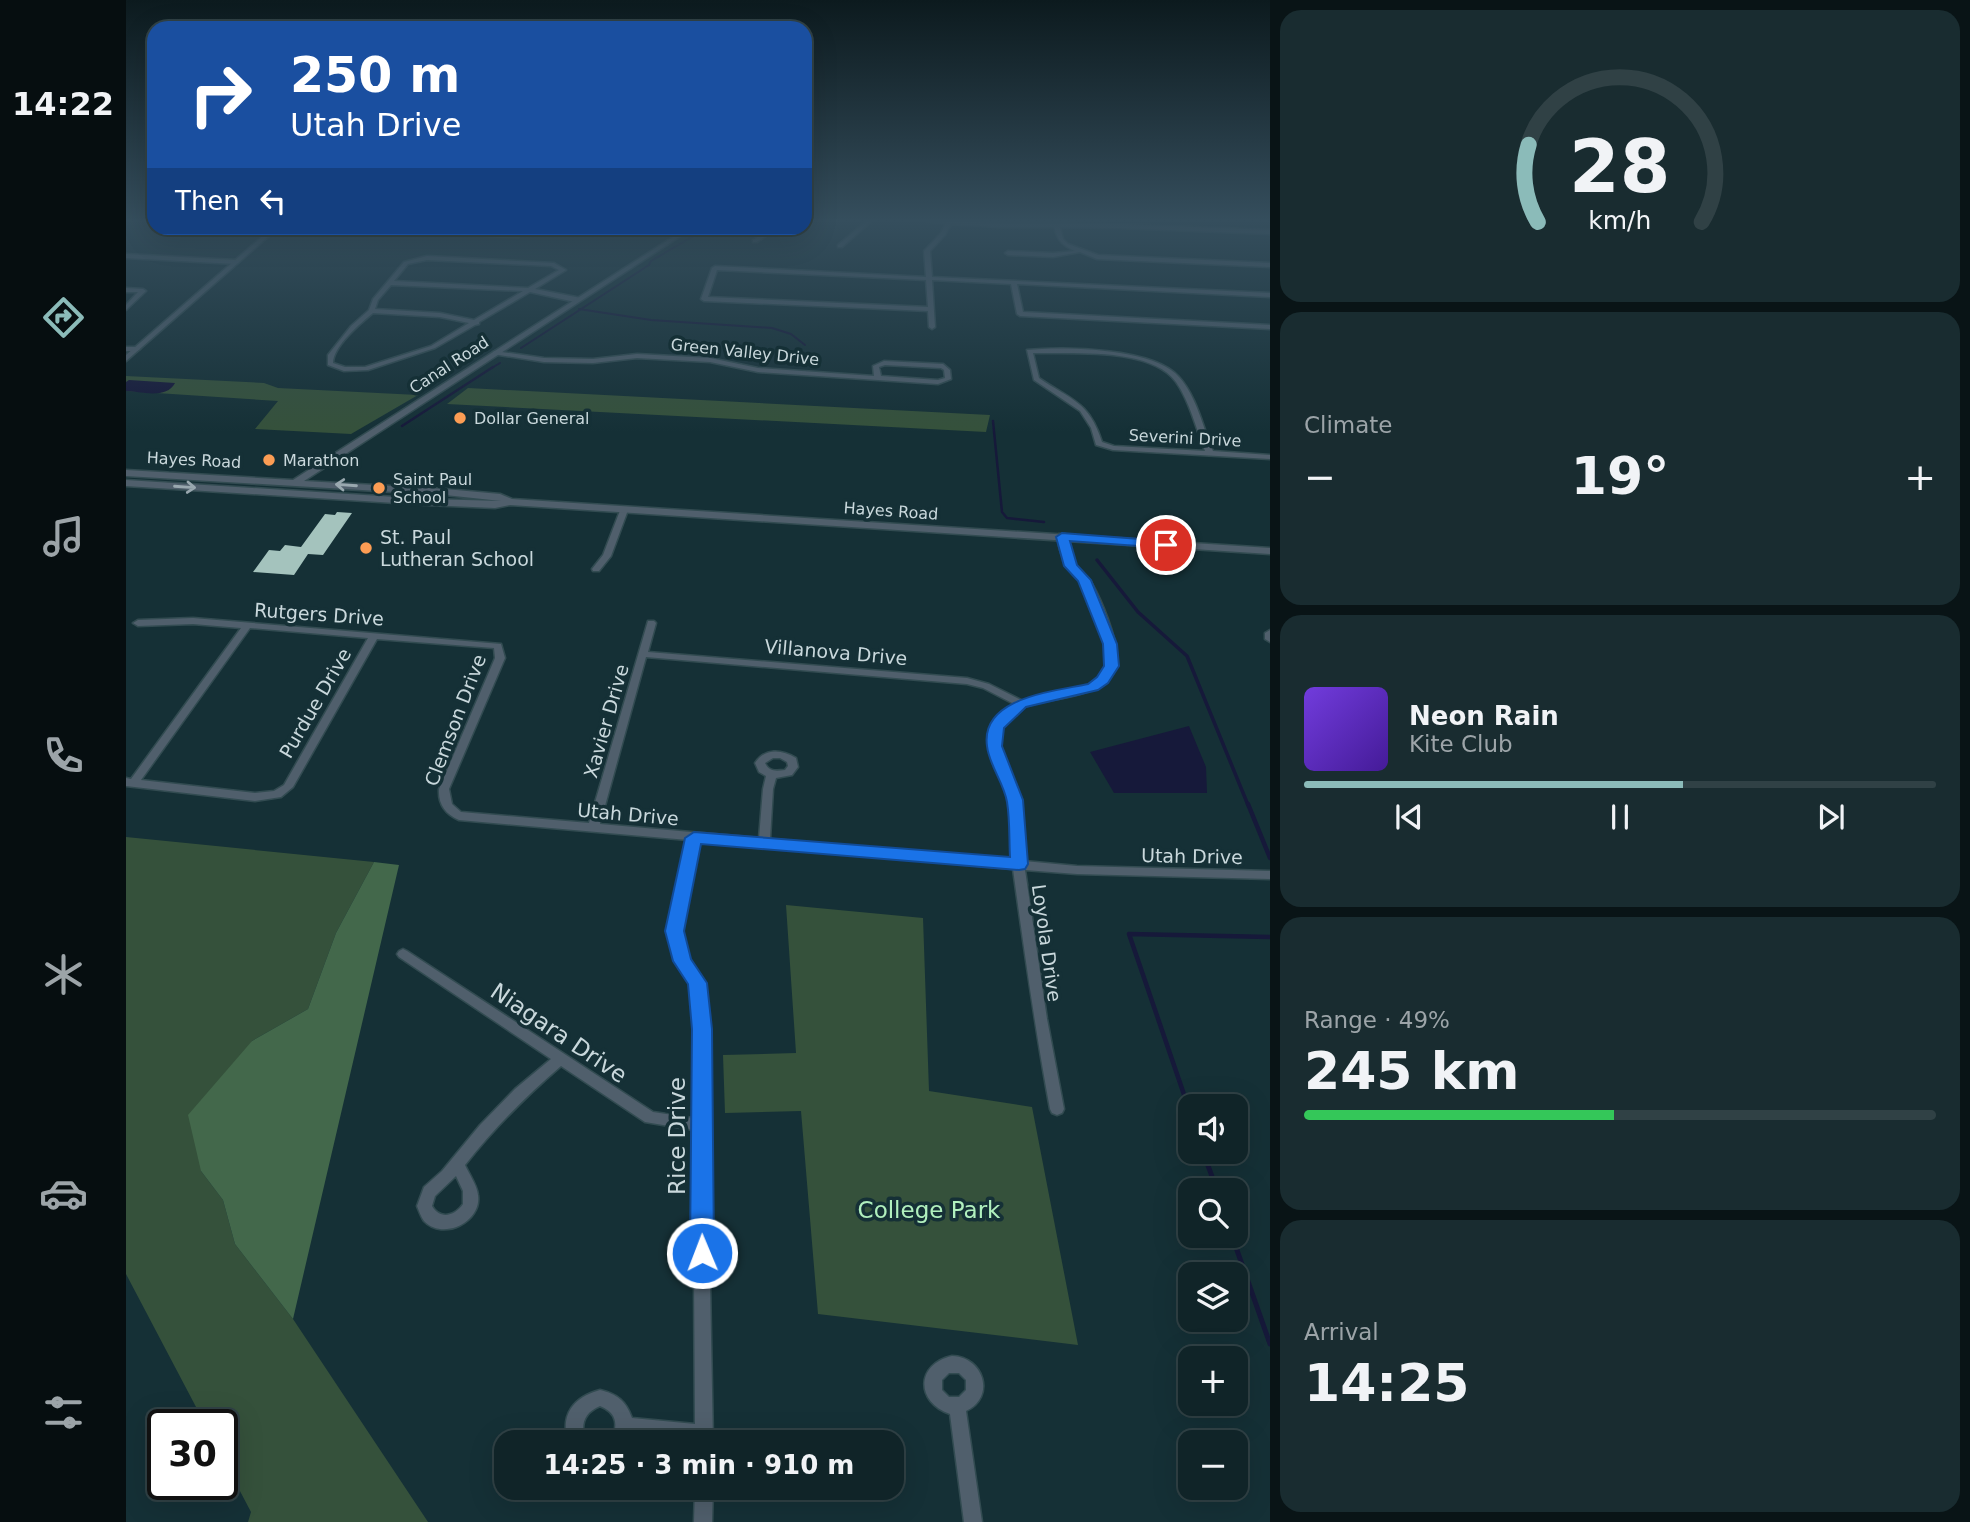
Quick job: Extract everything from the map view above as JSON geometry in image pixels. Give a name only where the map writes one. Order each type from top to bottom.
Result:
[{"type":"street","points":[[126,290],[143,291],[126,308]]},
{"type":"street","points":[[130,352],[203,290]]},
{"type":"street","points":[[383,290],[375,300],[372,311],[354,327],[330,356],[329,362],[333,366],[352,370],[377,367],[394,358],[433,347],[530,290]]},
{"type":"street","points":[[530,290],[576,299]]},
{"type":"street","name":"Canal Road","points":[[296,482],[590,290]]},
{"type":"street","points":[[707,290],[704,299],[929,309]]},
{"type":"street","points":[[929,290],[932,327]]},
{"type":"street","points":[[1016,290],[1020,314],[1270,327]]},
{"type":"street","points":[[1172,290],[1270,295]]},
{"type":"street","points":[[372,311],[440,315],[477,323]]},
{"type":"street","name":"Green Valley Drive","points":[[497,351],[526,358],[593,361],[644,356],[716,360],[758,370],[938,382],[948,379],[947,370],[943,366],[884,363],[876,366],[878,377]]},
{"type":"street","name":"Severini Drive","points":[[1210,453],[1179,380],[1163,367],[1129,357],[1030,351],[1036,379],[1085,410],[1093,422],[1099,443],[1113,447],[1270,457]]},
{"type":"street","name":"Hayes Road","points":[[126,473],[500,497],[510,502]]},
{"type":"street","points":[[215,489],[218,483],[229,478]]},
{"type":"street","name":"Hayes Road","points":[[126,482],[495,505],[510,502],[1270,551]]},
{"type":"street","points":[[362,498],[378,488]]},
{"type":"street","points":[[596,569],[607,556],[624,510]]},
{"type":"street","points":[[1021,704],[1093,687],[1103,680],[1111,666],[1110,644],[1084,580],[1071,566],[1062,537]]},
{"type":"street","name":"Rutgers Drive","points":[[138,623],[193,621],[498,646]]},
{"type":"street","name":"Xavier Drive","points":[[593,828],[651,623]]},
{"type":"street","points":[[130,782],[247,626]]},
{"type":"street","name":"Purdue Drive","points":[[130,782],[255,797],[277,794],[288,787],[374,636]]},
{"type":"street","name":"Clemson Drive","points":[[447,807],[443,800],[444,789],[500,658],[498,646]]},
{"type":"street","name":"Villanova Drive","points":[[643,654],[967,681],[986,686],[1021,704]]},
{"type":"street","name":"Loyola Drive","points":[[1021,704],[1004,717],[995,734],[995,746],[1015,800],[1019,864],[1041,1028],[1057,1109]]},
{"type":"street","points":[[764,844],[768,789],[772,775]]},
{"type":"street","name":"Utah Drive","points":[[447,807],[459,816],[475,819],[764,844],[1132,873],[1270,875]]},
{"type":"street","name":"Rice Drive","points":[[694,838],[675,931],[682,961],[698,983],[702,1029],[700,1125],[704,1430]]},
{"type":"street","name":"Niagara Drive","points":[[403,954],[650,1118],[700,1125]]},
{"type":"street","points":[[457,1164],[494,1120],[562,1058]]},
{"type":"street","points":[[574,1430],[579,1410],[592,1400],[609,1400],[617,1404],[622,1411],[623,1430]]},
{"type":"street","points":[[957,1406],[973,1522]]},
{"type":"street","points":[[703,1522],[704,1500]]},
{"type":"green space","points":[[126,376],[264,383],[278,388],[418,395],[351,434],[255,429],[278,401],[126,391]]},
{"type":"green space","points":[[468,388],[990,415],[986,432],[447,404]]},
{"type":"green space","points":[[126,837],[374,862],[336,933],[308,1009],[252,1041],[201,1171],[223,1200],[235,1244],[293,1319],[428,1522],[248,1522],[251,1512],[238,1487],[238,1409],[197,1409],[126,1274]]},
{"type":"green space","points":[[374,862],[399,865],[293,1319],[235,1244],[223,1200],[201,1171],[188,1115],[252,1041],[308,1009],[336,933]]},
{"type":"green space","name":"College Park","points":[[786,905],[923,918],[929,1091],[1032,1107],[1078,1345],[818,1314],[801,1111],[725,1113],[723,1055],[796,1053]]},
{"type":"shaded area","points":[[126,382],[175,383],[166,391],[146,393],[126,391]]},
{"type":"shaded area","points":[[1189,726],[1206,767],[1207,793],[1114,793],[1090,752]]},
{"type":"building","name":"St. Paul Lutheran School","points":[[337,512],[352,513],[323,555],[308,554],[294,575],[253,572],[269,550],[280,551],[285,545],[301,547],[325,514],[335,515]]},
{"type":"waterway","points":[[581,309],[610,290]]},
{"type":"waterway","points":[[521,348],[581,309]]},
{"type":"waterway","points":[[581,309],[651,320],[772,328],[791,334],[805,345]]},
{"type":"waterway","points":[[490,369],[500,363]]},
{"type":"waterway","points":[[402,426],[493,367]]},
{"type":"waterway","points":[[993,421],[1002,512],[1007,518],[1044,522]]},
{"type":"waterway","points":[[1097,560],[1138,612],[1187,656],[1248,805]]},
{"type":"waterway","points":[[1248,804],[1270,858]]},
{"type":"waterway","points":[[1184,1094],[1129,934],[1270,937]]},
{"type":"waterway","points":[[1207,1164],[1213,1178]]},
{"type":"waterway","points":[[1236,1248],[1270,1344]]},
{"type":"place","name":"Dollar General","points":[[460,418]]},
{"type":"place","name":"Marathon","points":[[269,460]]},
{"type":"place","name":"Saint Paul School","points":[[379,488]]},
{"type":"place","name":"St. Paul Lutheran School","points":[[366,548]]},
{"type":"route","points":[[702,1253],[702,1029],[698,983],[682,961],[676,945],[675,931],[694,838],[1019,864],[1015,800],[995,746],[996,728],[1004,717],[1021,704],[1093,687],[1103,680],[1111,666],[1110,644],[1084,580],[1071,566],[1062,537],[1166,545]]}]
